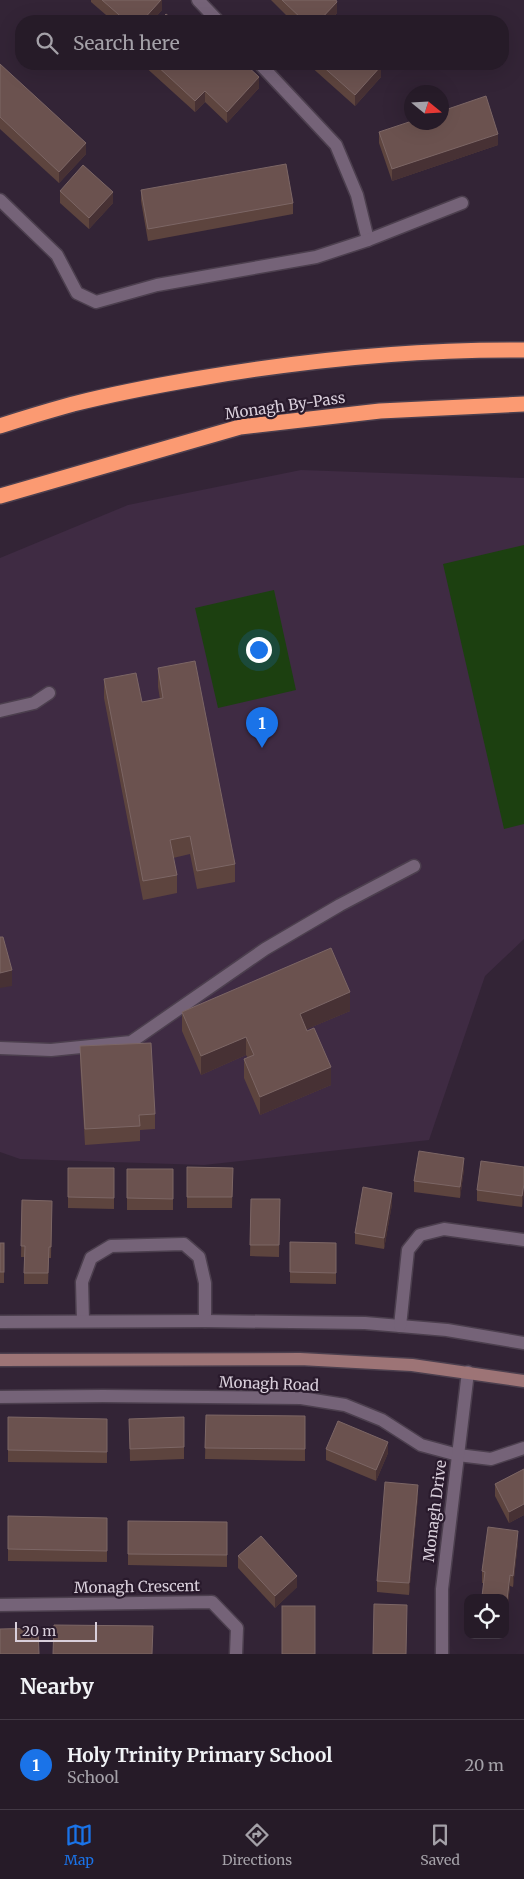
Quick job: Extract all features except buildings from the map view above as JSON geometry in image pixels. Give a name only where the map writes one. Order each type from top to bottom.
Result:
[{"type":"highway","points":[[0,426],[74,404],[143,388],[309,361],[403,354],[524,350]]},
{"type":"highway","name":"Monagh By-Pass","points":[[0,496],[240,427],[380,411],[524,404]]},
{"type":"street","points":[[198,0],[212,15]]},
{"type":"street","points":[[266,70],[336,145],[357,195],[368,240]]},
{"type":"street","points":[[0,200],[57,254],[77,293],[96,302],[157,285],[316,257],[368,240],[462,203]]},
{"type":"street","points":[[0,711],[34,703],[49,693]]},
{"type":"street","points":[[0,1048],[51,1050],[131,1042],[265,949],[340,905],[414,866]]},
{"type":"street","points":[[400,1326],[408,1250],[420,1236],[444,1230],[524,1240]]},
{"type":"street","points":[[83,1321],[82,1282],[91,1258],[111,1246],[184,1244],[199,1257],[205,1283],[205,1321]]},
{"type":"street","points":[[0,1322],[205,1321],[356,1323],[447,1330],[524,1343]]},
{"type":"street","name":"Monagh Road","points":[[0,1360],[300,1359],[412,1365],[524,1381]]},
{"type":"street","name":"Monagh Drive","points":[[442,1654],[442,1589],[468,1372]]},
{"type":"street","name":"Monagh Road","points":[[0,1397],[301,1398],[345,1405],[382,1420],[421,1445],[458,1455],[490,1459],[524,1448]]},
{"type":"street","name":"Monagh Crescent","points":[[0,1605],[212,1602],[237,1628],[236,1654]]},
{"type":"shaded area","points":[[301,470],[524,478],[524,939],[485,976],[429,1140],[204,1165],[20,1159],[0,1152],[0,558],[128,505]]},
{"type":"green space","points":[[524,545],[524,824],[504,829],[443,564]]},
{"type":"green space","points":[[274,590],[296,690],[218,708],[195,608]]},
{"type":"place","name":"Holy Trinity Primary School","points":[[262,748]]}]
